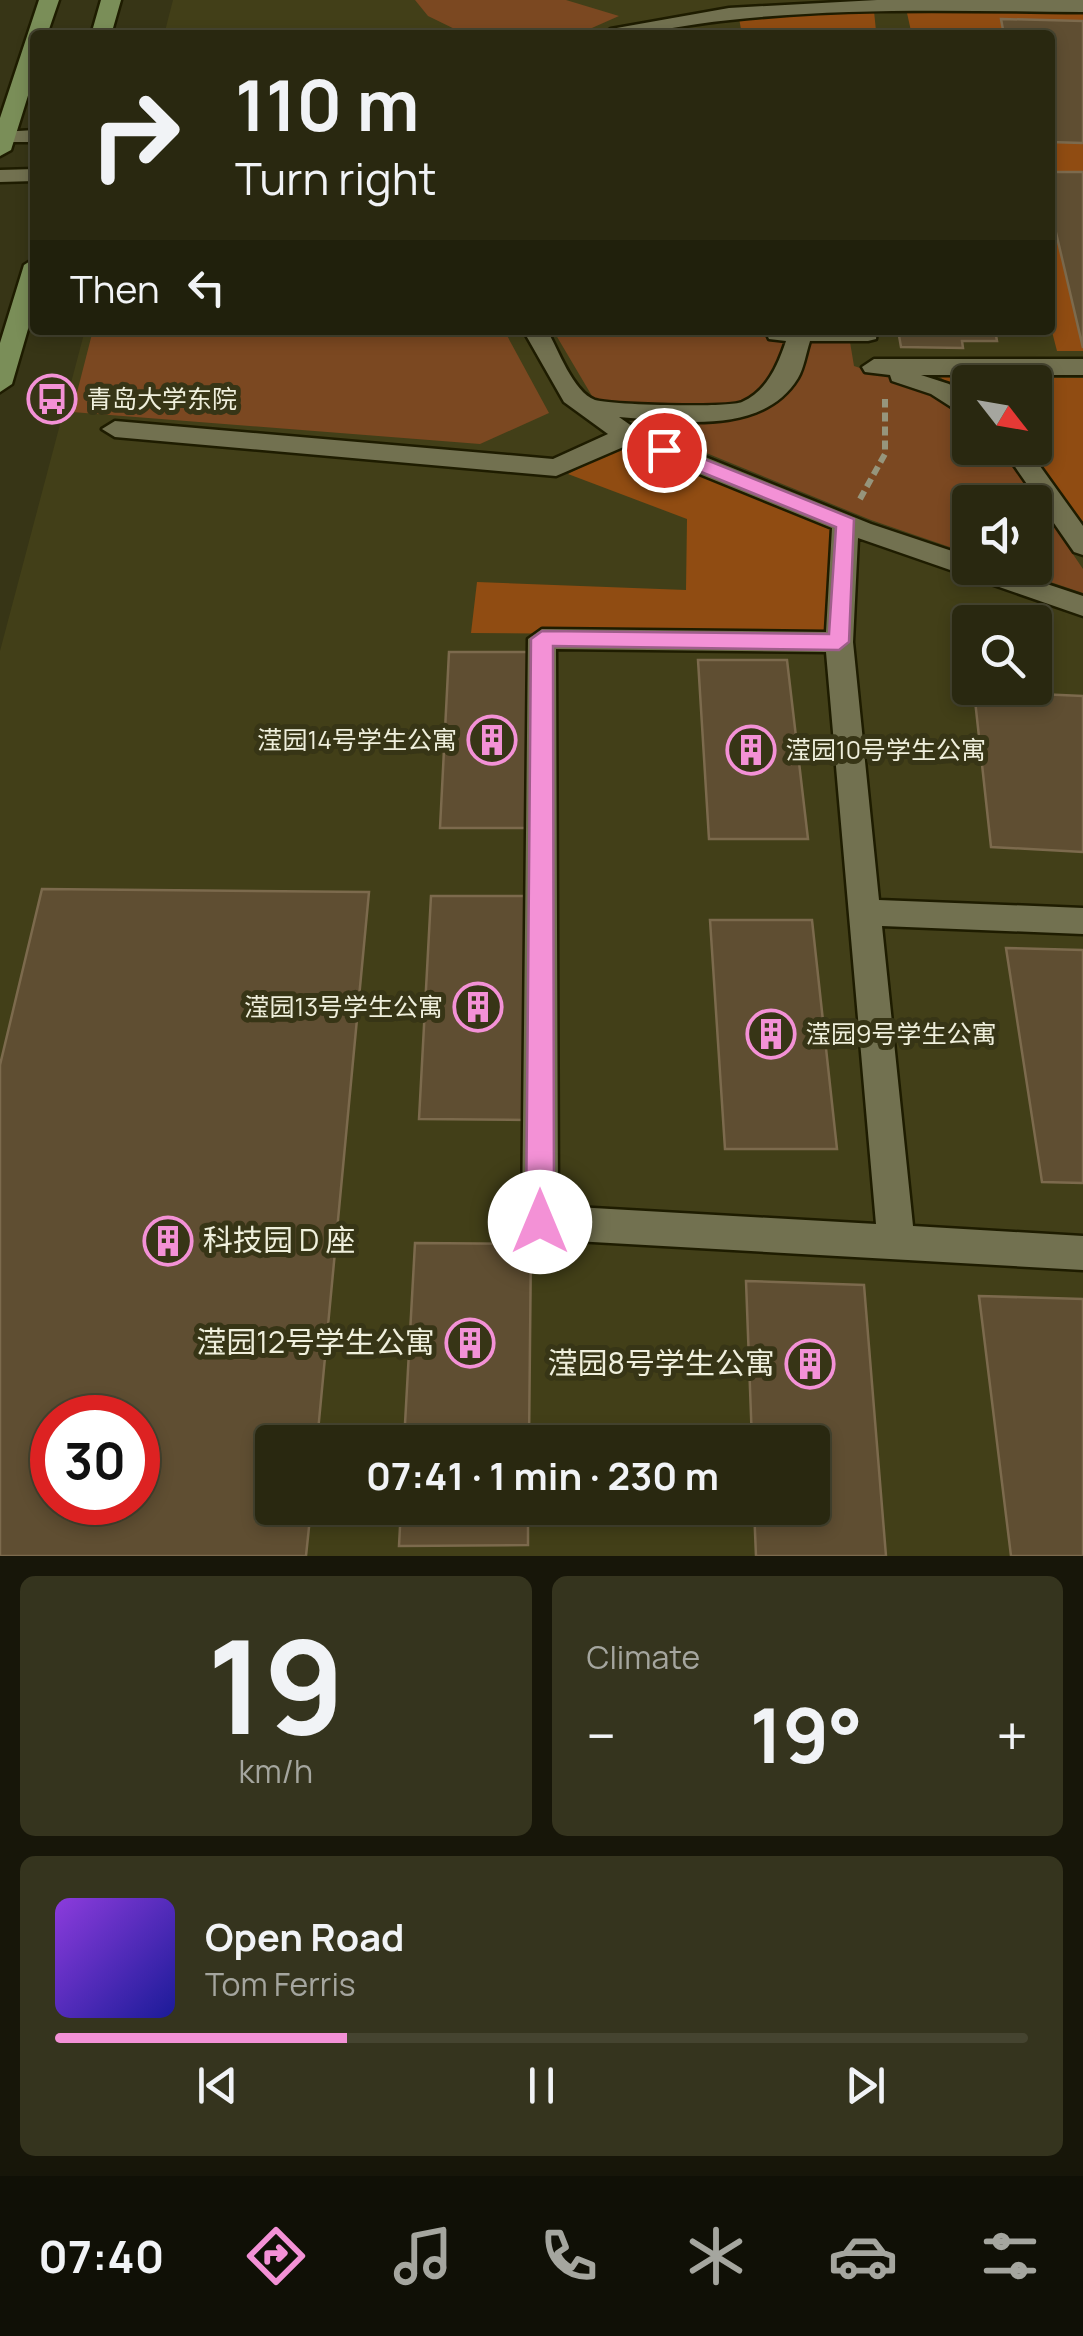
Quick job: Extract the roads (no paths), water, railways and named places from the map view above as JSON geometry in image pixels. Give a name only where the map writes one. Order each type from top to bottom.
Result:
[{"type":"main road","points":[[39,30],[49,0]]},
{"type":"main road","points":[[103,30],[112,0]]},
{"type":"main road","points":[[2,143],[30,57]]},
{"type":"main road","points":[[0,384],[30,282]]},
{"type":"street","points":[[665,30],[892,5],[1083,6]]},
{"type":"street","points":[[2,143],[30,137]]},
{"type":"street","points":[[0,176],[30,175]]},
{"type":"street","points":[[541,335],[588,406],[627,435],[846,524],[952,560]]},
{"type":"street","points":[[588,406],[670,413],[748,410],[787,376],[788,335]]},
{"type":"street","points":[[952,367],[874,367],[940,389],[952,397]]},
{"type":"street","points":[[1052,367],[1083,367]]},
{"type":"street","points":[[116,428],[556,468],[627,435]]},
{"type":"street","points":[[1026,465],[1083,546]]},
{"type":"street","points":[[846,524],[839,642],[896,1243]]},
{"type":"street","points":[[1023,585],[1083,606]]},
{"type":"street","points":[[839,642],[542,639],[540,1222],[1083,1253]]},
{"type":"street","points":[[864,912],[1083,921]]},
{"type":"place","name":"青岛大学东院","points":[[52,399]]},
{"type":"place","name":"滢园14号学生公寓","points":[[492,740]]},
{"type":"place","name":"滢园10号学生公寓","points":[[751,750]]},
{"type":"place","name":"滢园13号学生公寓","points":[[478,1007]]},
{"type":"place","name":"滢园9号学生公寓","points":[[771,1034]]},
{"type":"place","name":"科技园 D 座","points":[[168,1241]]},
{"type":"place","name":"滢园12号学生公寓","points":[[470,1343]]},
{"type":"place","name":"滢园8号学生公寓","points":[[810,1364]]}]
